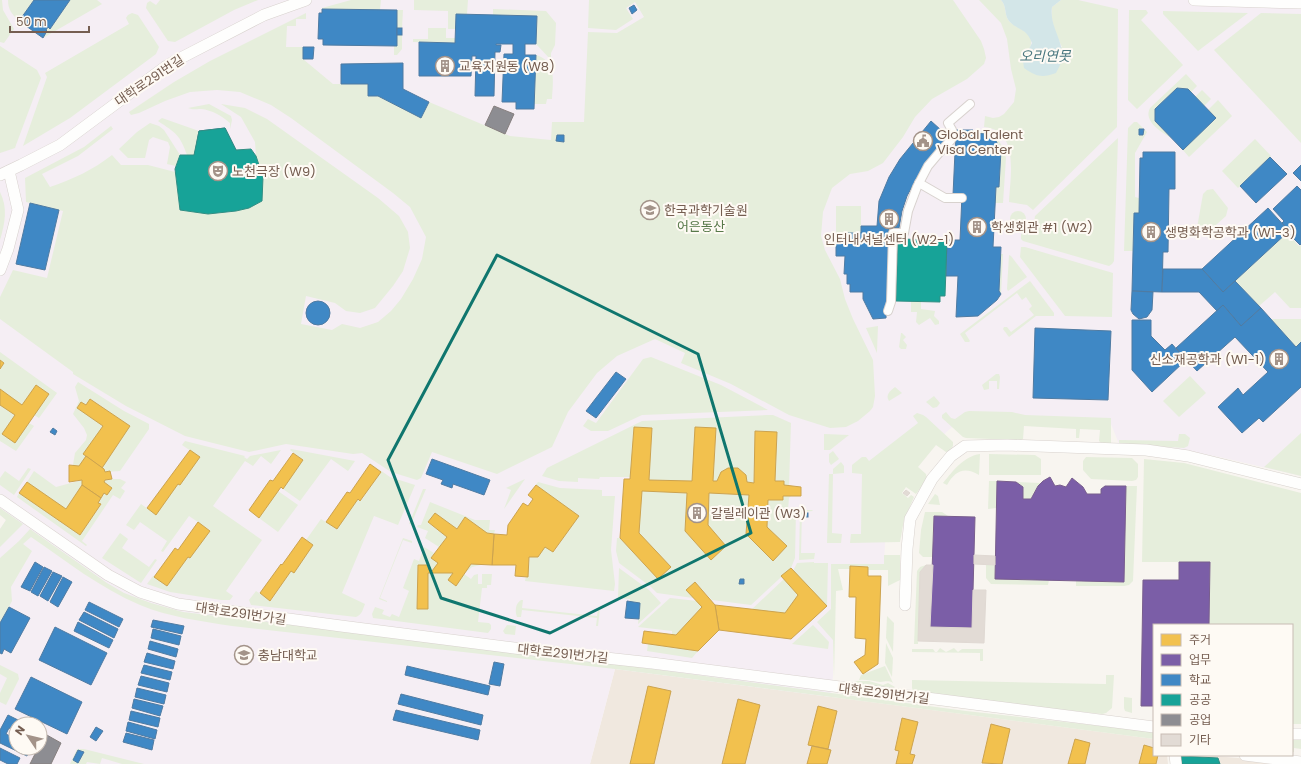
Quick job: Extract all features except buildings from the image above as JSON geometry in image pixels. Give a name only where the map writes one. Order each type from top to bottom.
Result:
[{"type":"street","name":"대학로291번길","points":[[5,173],[60,145],[175,61],[264,14],[306,0]]},
{"type":"street","points":[[1194,0],[1301,3]]},
{"type":"street","points":[[891,311],[893,233],[904,233],[908,211],[919,183],[932,162],[951,140],[952,130],[948,123],[970,104]]},
{"type":"street","points":[[0,270],[8,249],[18,210],[5,173]]},
{"type":"street","points":[[919,183],[945,198],[962,198]]},
{"type":"street","points":[[905,605],[907,549],[910,519],[932,479],[951,456],[965,446],[1007,445],[1146,450],[1188,456],[1301,484]]},
{"type":"street","name":"대학로291번가길","points":[[0,500],[108,575],[140,592],[178,604],[514,648],[652,663],[1153,727]]},
{"type":"street","points":[[1252,764],[1252,756],[1301,762]]},
{"type":"highlighted area","points":[[497,255],[698,354],[751,533],[550,633],[441,598],[388,460]]},
{"type":"shaded area","name":"한국과학기술원","points":[[0,0],[1301,0],[1301,476],[1165,446],[1119,444],[1111,424],[1089,422],[1021,421],[952,427],[938,440],[900,487],[885,543],[884,564],[834,564],[833,676],[831,697],[615,669],[590,764],[0,764],[0,529],[6,520],[0,515]]},
{"type":"shaded area","points":[[615,669],[1153,739],[1153,756],[1167,756],[1168,764],[590,764]]},
{"type":"shaded area","points":[[1178,756],[1214,756],[1284,764],[1178,764]]},
{"type":"green space","points":[[0,0],[2,0],[3,10],[14,29],[4,43],[0,42]]},
{"type":"green space","points":[[8,0],[34,0],[19,21],[11,12]]},
{"type":"green space","points":[[70,0],[97,0],[102,4],[43,38],[48,27],[51,28]]},
{"type":"green space","points":[[160,0],[258,0],[234,10],[175,42],[168,41],[146,8],[147,3],[150,1],[156,5]]},
{"type":"green space","points":[[351,0],[381,0],[380,10],[322,9]]},
{"type":"green space","points":[[414,0],[468,0],[467,14],[456,14],[455,29],[448,29],[448,11],[414,10]]},
{"type":"green space","name":"어은동산","points":[[589,0],[953,0],[981,41],[986,58],[984,64],[967,79],[932,99],[915,117],[903,137],[883,163],[868,171],[850,174],[832,188],[823,212],[821,236],[825,250],[840,279],[845,299],[853,319],[873,360],[875,396],[873,407],[858,421],[846,427],[830,428],[789,415],[731,384],[681,363],[685,353],[655,339],[617,356],[597,373],[568,412],[552,447],[497,474],[432,452],[421,478],[417,480],[391,472],[362,453],[353,454],[286,444],[249,452],[185,436],[126,406],[73,374],[73,372],[0,319],[0,297],[13,270],[47,278],[63,211],[26,202],[25,178],[84,147],[111,126],[113,129],[78,156],[42,174],[50,187],[82,174],[112,155],[121,165],[148,165],[175,172],[180,210],[202,213],[232,212],[242,210],[262,201],[263,177],[256,156],[255,142],[241,117],[221,104],[245,108],[267,119],[378,198],[399,216],[408,232],[410,248],[403,271],[375,308],[360,313],[346,311],[335,303],[306,296],[301,324],[332,330],[342,324],[360,328],[378,322],[391,311],[401,299],[413,279],[422,259],[426,237],[410,207],[291,118],[271,105],[240,92],[217,90],[190,92],[139,113],[131,115],[129,112],[174,82],[210,61],[306,13],[306,19],[296,19],[296,26],[287,26],[286,47],[303,47],[303,59],[333,84],[368,84],[378,96],[421,117],[429,102],[510,136],[551,140],[552,122],[584,122],[588,32],[617,33],[644,17],[635,2],[626,8],[633,19],[616,30],[588,28]]},
{"type":"green space","points":[[979,0],[1001,0],[1009,21],[1028,34],[1031,42],[1030,48],[1062,47],[1054,28],[1052,18],[1052,7],[1061,0],[1078,0],[1118,9],[1117,127],[1033,210],[1027,205],[1009,202],[1011,169],[1008,146],[1003,137],[995,130],[984,127],[985,116],[993,118],[1004,114],[1014,102],[1016,89],[1011,69],[1007,39],[1001,23]]},
{"type":"green space","points":[[493,9],[546,11],[556,23],[555,45],[551,53],[551,60],[536,44],[537,16],[493,15]]},
{"type":"green space","points":[[397,10],[403,10],[402,28],[397,28]]},
{"type":"green space","points":[[1129,10],[1146,10],[1148,13],[1141,20],[1183,65],[1137,109],[1128,100]]},
{"type":"green space","points":[[1163,11],[1248,13],[1198,51],[1163,14]]},
{"type":"green space","points":[[132,13],[138,15],[159,47],[156,54],[70,118],[23,146],[47,77],[45,73],[129,24],[126,18]]},
{"type":"green space","points":[[1261,13],[1301,14],[1301,143],[1214,50]]},
{"type":"green space","points":[[428,28],[446,28],[446,38],[455,38],[455,43],[413,42],[413,39],[428,39]]},
{"type":"green space","points":[[397,35],[402,35],[402,49],[397,55],[394,55],[394,46],[397,46]]},
{"type":"green space","points":[[0,46],[37,70],[41,78],[15,148],[0,153]]},
{"type":"green space","points":[[536,55],[548,62],[551,67],[553,79],[552,99],[547,99],[546,104],[534,104]]},
{"type":"green space","points":[[1186,74],[1197,86],[1191,92],[1188,89],[1177,88],[1155,109],[1155,121],[1171,138],[1154,126],[1148,113],[1150,108]]},
{"type":"green space","points":[[1202,90],[1211,99],[1204,106],[1195,97]]},
{"type":"green space","points":[[1218,100],[1232,116],[1189,157],[1183,150],[1208,110]]},
{"type":"green space","points":[[209,104],[231,116],[232,120],[230,129],[230,123],[217,114],[201,109],[188,108]]},
{"type":"green space","points":[[162,118],[199,131],[194,155],[187,155],[177,135],[158,121]]},
{"type":"green space","points":[[1134,122],[1137,122],[1147,132],[1135,153],[1135,197],[1139,198],[1139,213],[1134,213],[1133,251],[1124,251],[1128,128]]},
{"type":"green space","points":[[150,123],[159,126],[164,130],[180,155],[176,166],[167,164],[170,147],[168,142],[153,137],[149,140],[145,158],[128,158],[119,149],[137,132]]},
{"type":"green space","points":[[981,131],[995,137],[1001,144],[1005,153],[1003,203],[995,203],[996,187],[999,186],[1001,162],[999,146],[990,136],[981,134]]},
{"type":"green space","points":[[1118,138],[1114,261],[1112,264],[1109,266],[1023,241],[1021,239],[1021,234],[1031,228],[1034,223],[1035,216]]},
{"type":"green space","points":[[1255,139],[1271,156],[1238,188],[1222,171]]},
{"type":"green space","points":[[1213,189],[1228,208],[1226,216],[1207,233],[1199,233],[1197,228],[1203,194],[1207,190]]},
{"type":"green space","points":[[0,192],[3,198],[5,216],[0,240]]},
{"type":"green space","points":[[836,206],[861,206],[861,233],[836,233]]},
{"type":"green space","points":[[1018,211],[1024,213],[1026,219],[1024,225],[1018,227],[1012,225],[1010,219],[1012,213]]},
{"type":"green space","points":[[1287,233],[1299,246],[1301,245],[1301,308],[1290,308],[1275,292],[1259,306],[1235,281]]},
{"type":"green space","points":[[1021,247],[1113,273],[1112,317],[1065,316],[1020,257]]},
{"type":"green space","points":[[1001,254],[1003,254],[1001,294],[999,291]]},
{"type":"green space","points":[[1009,255],[1027,277],[1008,291],[1007,289]]},
{"type":"green space","points":[[1030,281],[1054,313],[1054,316],[1036,316],[1009,337],[1003,329],[1004,327],[1007,327],[1011,332],[1034,315],[1029,309],[1032,306],[1026,297],[1022,300],[1017,293],[965,333],[970,341],[965,342],[960,334]]},
{"type":"green space","points":[[911,301],[921,302],[921,309],[935,311],[934,316],[939,321],[939,324],[935,325],[930,318],[919,325],[916,322],[917,312],[911,312]]},
{"type":"green space","points":[[1271,319],[1301,319],[1301,342],[1296,347]]},
{"type":"green space","points":[[878,326],[877,351],[877,353],[866,328]]},
{"type":"green space","points":[[901,333],[906,337],[903,340],[907,345],[906,349],[901,349],[899,347]]},
{"type":"green space","points":[[0,352],[57,393],[39,418],[34,415],[49,394],[36,385],[22,405],[0,389],[0,369],[4,363],[0,360]]},
{"type":"green space","points":[[651,357],[721,385],[768,410],[642,415],[608,431],[591,431],[583,426],[588,419],[596,423],[643,359]]},
{"type":"green space","points":[[996,374],[999,374],[1000,377],[999,389],[997,389],[997,381],[989,381],[989,389],[984,390],[982,385]]},
{"type":"green space","points":[[1190,376],[1206,393],[1179,417],[1163,401]]},
{"type":"green space","points":[[78,382],[124,411],[149,424],[149,429],[120,471],[105,472],[102,468],[130,426],[91,399],[86,405],[81,402],[77,408],[103,426],[83,454],[86,456],[79,466],[73,465],[75,453],[86,440],[87,435],[84,428],[73,414],[79,401],[75,387]]},
{"type":"green space","points":[[895,387],[902,393],[889,401],[888,395]]},
{"type":"green space","points":[[934,396],[940,403],[937,407],[933,408],[926,402]]},
{"type":"green space","points":[[0,405],[15,415],[2,434],[15,442],[29,423],[34,426],[16,451],[0,441]]},
{"type":"green space","points":[[969,411],[1012,412],[1025,415],[1111,418],[1111,444],[1102,444],[1099,441],[1100,430],[1080,429],[1079,438],[1076,438],[1076,429],[1024,426],[1023,439],[1021,440],[966,438],[942,418],[942,415],[946,412],[951,418],[955,419]]},
{"type":"green space","points":[[917,413],[926,417],[953,442],[953,446],[946,452],[936,445],[918,467],[926,474],[927,479],[916,494],[906,487],[902,493],[908,498],[911,495],[914,497],[904,520],[900,542],[850,543],[851,534],[861,534],[862,474],[852,473],[852,465],[862,457],[866,457],[869,461],[918,423],[913,416]]},
{"type":"green space","points":[[773,415],[791,423],[789,486],[784,485],[784,481],[775,481],[777,432],[755,432],[754,483],[747,482],[746,475],[738,468],[724,470],[717,481],[713,481],[716,429],[696,427],[692,481],[649,480],[652,428],[634,427],[631,477],[600,477],[599,479],[578,478],[578,482],[559,481],[542,476],[547,468],[642,421]]},
{"type":"green space","points":[[1301,433],[1301,476],[1264,467]]},
{"type":"green space","points":[[824,434],[849,435],[830,450],[824,450]]},
{"type":"green space","points":[[1179,434],[1185,434],[1190,438],[1188,446],[1184,448],[1119,444],[1119,440],[1178,441]]},
{"type":"green space","points":[[185,441],[245,456],[244,457],[247,459],[250,456],[281,450],[271,464],[261,456],[253,466],[245,461],[213,506],[262,540],[226,591],[233,596],[230,600],[170,592],[147,584],[153,576],[167,586],[210,530],[189,516],[163,552],[161,551],[167,541],[140,522],[134,530],[126,525],[141,504],[155,514],[200,457],[182,445]]},
{"type":"green space","points":[[290,450],[355,461],[348,471],[331,459],[300,501],[283,489],[303,460]]},
{"type":"green space","points":[[833,451],[839,459],[831,465],[829,462],[829,454]]},
{"type":"green space","points":[[980,454],[979,475],[974,472],[960,471],[953,476],[947,485],[943,483],[964,461],[974,455]]},
{"type":"green space","points":[[989,454],[1035,455],[1041,459],[1041,475],[989,475]]},
{"type":"green space","points":[[1086,457],[1132,458],[1138,464],[1138,477],[1136,480],[1132,481],[1091,479],[1083,470],[1083,461]]},
{"type":"green space","points":[[1144,459],[1184,463],[1301,493],[1301,724],[1293,724],[1293,624],[1209,624],[1210,562],[1142,562]]},
{"type":"green space","points":[[841,462],[844,466],[844,473],[833,474],[833,469]]},
{"type":"green space","points":[[370,463],[390,477],[415,485],[398,525],[374,516],[342,593],[365,604],[361,613],[356,617],[251,605],[249,600],[256,591],[271,601],[291,571],[294,573],[313,545],[306,540],[321,519],[337,529],[358,499],[361,501],[381,472]]},
{"type":"green space","points":[[28,468],[31,469],[14,495],[0,485],[0,478],[5,471],[19,481]]},
{"type":"green space","points":[[34,471],[56,487],[82,480],[82,485],[66,509],[27,482]]},
{"type":"green space","points":[[829,474],[833,474],[832,533],[842,534],[841,543],[827,543]]},
{"type":"green space","points":[[120,479],[126,482],[121,488],[125,491],[120,499],[113,495],[82,541],[87,545],[86,546],[17,497],[19,493],[80,535],[101,505],[98,503],[104,493],[107,495],[112,488],[104,482],[105,480]]},
{"type":"green space","points":[[525,479],[504,509],[511,490],[506,488]]},
{"type":"green space","points":[[989,481],[997,481],[996,508],[988,509]]},
{"type":"green space","points":[[538,482],[560,488],[602,490],[602,496],[615,496],[611,550],[615,584],[614,591],[525,581],[526,576],[528,576],[529,557],[538,557],[545,547],[554,552],[579,516],[536,485]]},
{"type":"green space","points":[[1016,482],[1041,483],[1031,499],[1023,499],[1023,487]]},
{"type":"green space","points":[[1126,486],[1137,486],[1133,581],[1129,585],[1124,586],[1076,586],[1076,581]]},
{"type":"green space","points":[[423,489],[426,489],[412,522],[414,525],[409,524]]},
{"type":"green space","points":[[278,491],[298,505],[278,532],[259,518]]},
{"type":"green space","points":[[642,491],[687,493],[685,531],[711,560],[726,546],[708,525],[709,493],[749,495],[746,534],[773,561],[787,546],[767,527],[768,500],[783,500],[783,496],[791,496],[789,498],[788,510],[796,510],[795,558],[791,568],[751,605],[712,600],[695,582],[693,598],[657,593],[619,563],[616,551],[617,538],[620,538],[658,579],[671,567],[639,533]]},
{"type":"green space","points":[[935,494],[938,496],[940,505],[928,504]]},
{"type":"green space","points":[[430,502],[475,520],[490,520],[489,530],[495,530],[494,534],[487,533],[465,517],[457,529],[435,513],[428,523],[447,537],[439,547],[425,538],[428,531],[417,527],[418,525],[421,525]]},
{"type":"green space","points":[[0,508],[23,524],[0,547],[0,529],[6,520],[0,515]]},
{"type":"green space","points":[[800,510],[813,511],[802,512],[801,553],[815,553],[814,559],[799,560]]},
{"type":"green space","points":[[925,512],[942,512],[948,516],[934,516],[933,557],[923,557],[919,553],[921,530]]},
{"type":"green space","points":[[30,529],[107,583],[124,593],[151,603],[183,612],[638,667],[966,711],[1153,732],[1153,739],[615,669],[232,626],[173,616],[140,605],[111,591],[31,537],[23,544],[32,551],[11,587],[12,601],[0,623],[0,558]]},
{"type":"green space","points":[[120,533],[128,539],[122,548],[149,567],[155,559],[157,560],[141,583],[102,558]]},
{"type":"green space","points":[[403,538],[412,541],[412,543],[403,540],[380,598],[387,602],[379,599]]},
{"type":"green space","points":[[424,547],[434,553],[431,558],[438,563],[432,571],[429,570],[429,565],[418,565],[417,609],[428,609],[428,573],[453,573],[448,580],[456,586],[464,574],[471,579],[474,575],[478,574],[478,584],[482,584],[482,574],[492,574],[491,585],[487,585],[487,588],[482,588],[478,622],[489,623],[491,625],[491,629],[488,633],[373,618],[372,614],[375,607],[384,610],[382,614],[390,617],[392,614],[399,617],[409,591],[403,588],[414,559],[419,561]]},
{"type":"green space","points":[[884,555],[900,555],[900,580],[888,586],[888,570],[868,570],[868,567],[851,566],[850,569],[838,569],[843,590],[836,591],[834,677],[833,640],[817,622],[831,609],[831,564],[884,564]]},
{"type":"green space","points":[[797,563],[828,563],[827,606],[793,571]]},
{"type":"green space","points":[[471,564],[485,564],[472,567],[464,574]]},
{"type":"green space","points":[[926,565],[920,572],[918,644],[914,644],[917,571],[920,567]]},
{"type":"green space","points":[[986,565],[995,565],[995,579],[1049,580],[1048,585],[991,584],[986,578]]},
{"type":"green space","points":[[619,568],[649,590],[661,603],[638,624],[640,603],[630,602],[630,599],[618,598]]},
{"type":"green space","points":[[784,579],[798,595],[785,613],[751,610]]},
{"type":"green space","points":[[670,598],[697,601],[702,607],[676,635],[672,634],[672,631],[638,627]]},
{"type":"green space","points":[[521,600],[523,600],[522,608],[597,616],[598,608],[600,609],[598,626],[596,626],[597,618],[522,610],[521,617],[517,617],[516,608]]},
{"type":"green space","points":[[887,616],[894,623],[893,652],[886,638]]},
{"type":"green space","points":[[507,625],[516,626],[515,635],[505,634],[503,631]]},
{"type":"green space","points":[[813,625],[829,642],[828,649],[792,644]]},
{"type":"green space","points":[[886,643],[893,658],[892,677],[885,663]]},
{"type":"green space","points":[[648,644],[698,651],[692,658],[647,651]]},
{"type":"green space","points":[[940,648],[946,652],[954,648],[958,652],[962,649],[983,649],[983,661],[980,661],[980,653],[912,652],[912,649],[933,649],[937,652]]},
{"type":"green space","points":[[0,665],[18,674],[19,679],[6,705],[0,702],[0,693],[7,678],[0,674]]},
{"type":"green space","points":[[885,666],[893,683],[888,681],[880,682],[859,680],[861,675]]},
{"type":"green space","points":[[1106,675],[1114,675],[1112,708],[1106,713],[1102,714],[914,693],[912,688],[912,680],[1106,684]]},
{"type":"green space","points":[[854,681],[869,681],[883,685],[888,683],[895,687],[874,687]]},
{"type":"green space","points":[[1124,697],[1132,698],[1132,713],[1125,711]]},
{"type":"green space","points":[[1293,739],[1301,739],[1301,749],[1294,748],[1294,752]]},
{"type":"green space","points":[[77,749],[84,749],[144,764],[122,764],[102,758],[100,764],[87,762],[86,764],[70,764]]},
{"type":"water","name":"오리연못","points":[[1001,0],[1061,0],[1052,7],[1054,27],[1062,52],[1062,61],[1056,73],[1047,76],[1040,76],[1024,68],[1023,61],[1032,43],[1027,34],[1009,21]]},
{"type":"place","name":"교육지원동 (W8)","points":[[445,66]]},
{"type":"place","name":"Global Talent Visa Center","points":[[923,141]]},
{"type":"place","name":"노천극장 (W9)","points":[[218,171]]},
{"type":"place","name":"한국과학기술원","points":[[650,210]]},
{"type":"place","name":"인터내셔널센터 (W2-1)","points":[[889,219]]},
{"type":"place","name":"학생회관 #1 (W2)","points":[[977,227]]},
{"type":"place","name":"생명화학공학과 (W1-3)","points":[[1151,232]]},
{"type":"place","name":"신소재공학과 (W1-1)","points":[[1279,359]]},
{"type":"place","name":"갈릴레이관 (W3)","points":[[697,513]]},
{"type":"place","name":"충남대학교","points":[[244,655]]}]
